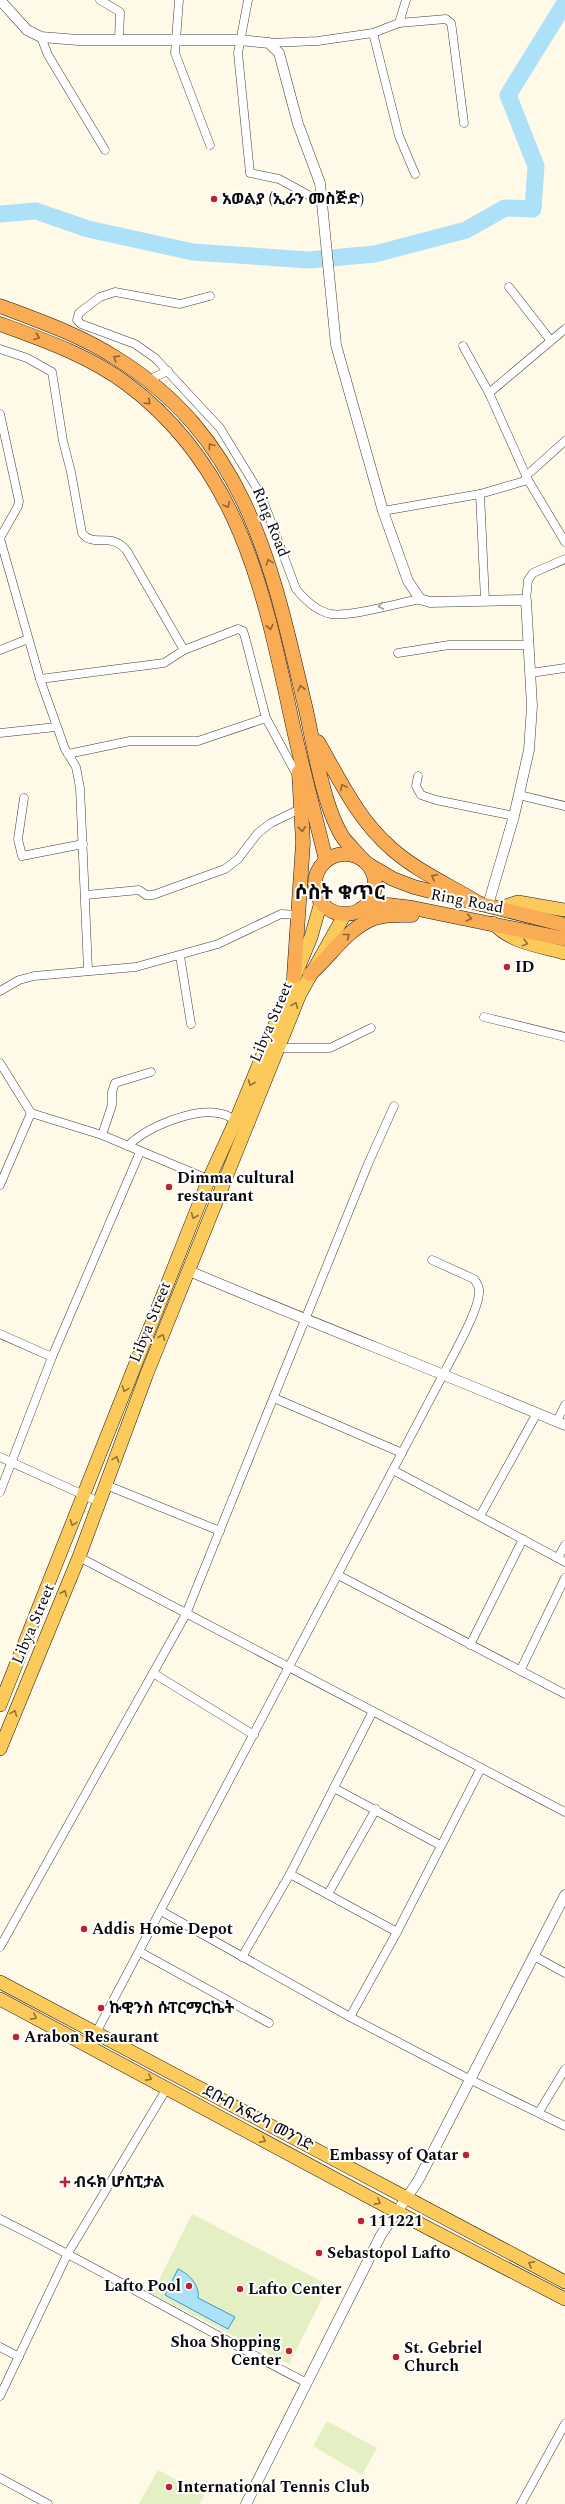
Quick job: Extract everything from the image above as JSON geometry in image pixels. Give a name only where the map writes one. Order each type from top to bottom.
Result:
[{"type":"highway","name":"Ring Road","points":[[0,306],[80,338],[116,358],[148,380],[181,410],[211,445],[234,479],[254,521],[272,570],[326,795],[335,821],[344,838],[366,862],[393,879],[489,906],[565,925]]},
{"type":"highway","name":"Ring Road","points":[[0,324],[48,342],[99,366],[116,377],[151,404],[192,449],[237,523],[256,573],[326,860]]},
{"type":"highway","points":[[310,726],[351,802],[368,825],[392,849],[410,863],[489,906]]},
{"type":"highway","points":[[294,976],[303,843],[300,809],[298,748]]},
{"type":"highway","points":[[349,854],[366,862],[375,880],[375,889],[368,904],[361,909],[345,914],[336,912],[321,902],[317,894],[316,875],[326,860],[333,856],[349,854]]},
{"type":"highway","name":"Ring Road","points":[[361,909],[388,905],[493,923],[565,939]]},
{"type":"highway","points":[[310,974],[323,963],[344,939],[372,919],[396,915],[444,914]]},
{"type":"main road","name":"Libya Street","points":[[0,1705],[209,1180],[236,1120],[311,937],[321,902]]},
{"type":"main road","points":[[489,906],[518,902],[565,910]]},
{"type":"main road","name":"Libya Street","points":[[0,1749],[79,1557],[146,1376],[300,994],[345,914]]},
{"type":"main road","points":[[493,923],[502,934],[518,941],[565,953]]},
{"type":"main road","name":"ደቡብ አፍሪካ መንገድ","points":[[0,1982],[96,2035],[565,2282]]},
{"type":"main road","name":"ደቡብ አፍሪካ መንገድ","points":[[0,1999],[397,2212],[565,2299]]},
{"type":"street","points":[[0,0],[23,26],[41,37],[119,40],[240,40],[269,43],[318,41],[373,33],[398,23],[446,19],[451,23],[464,123]]},
{"type":"street","points":[[100,0],[120,12],[119,40]]},
{"type":"street","points":[[179,0],[175,53],[210,145]]},
{"type":"street","points":[[248,0],[238,53],[250,173],[279,179],[323,203]]},
{"type":"street","points":[[398,23],[406,0]]},
{"type":"street","points":[[373,33],[399,136],[416,174]]},
{"type":"street","points":[[41,37],[48,55],[105,150]]},
{"type":"street","points":[[269,43],[279,53],[298,124],[320,183],[327,241],[336,345],[383,511],[408,582],[420,599]]},
{"type":"street","points":[[509,287],[551,341]]},
{"type":"street","points":[[210,296],[180,304],[115,292],[100,297],[79,313],[77,320],[81,324],[136,344],[155,358],[220,428],[244,463],[261,495],[296,589],[304,600],[331,614],[345,613],[420,599],[430,602],[526,600]]},
{"type":"street","points":[[489,393],[565,329]]},
{"type":"street","points":[[463,346],[489,393],[527,478],[565,542]]},
{"type":"street","points":[[0,349],[27,358],[52,372],[63,441],[71,472],[82,533],[86,538],[94,540],[111,539],[120,542],[128,551],[184,650]]},
{"type":"street","points":[[148,380],[168,371]]},
{"type":"street","points":[[0,414],[19,501],[18,506],[0,538],[3,567],[56,727],[78,774],[86,895],[88,970]]},
{"type":"street","points":[[383,511],[480,494],[527,478],[565,441]]},
{"type":"street","points":[[480,494],[485,600]]},
{"type":"street","points":[[489,906],[514,816],[529,750],[532,706],[531,674],[527,646],[526,600],[528,580],[533,573],[565,559]]},
{"type":"street","points":[[40,679],[151,666],[164,663],[184,650],[238,629],[243,631],[266,718],[299,779]]},
{"type":"street","points":[[0,650],[28,639]]},
{"type":"street","points":[[398,653],[449,645],[527,646]]},
{"type":"street","points":[[531,674],[565,668]]},
{"type":"street","points":[[68,754],[130,740],[198,741],[266,718]]},
{"type":"street","points":[[0,733],[56,727]]},
{"type":"street","points":[[418,776],[416,786],[421,795],[436,800],[514,816]]},
{"type":"street","points":[[519,795],[565,806]]},
{"type":"street","points":[[24,798],[18,839],[22,856],[83,844]]},
{"type":"street","points":[[86,895],[139,890],[146,895],[153,895],[225,869],[238,859],[258,833],[271,823],[300,809]]},
{"type":"street","points":[[0,991],[19,980],[34,976],[88,970],[136,967],[180,956],[218,944],[271,917],[281,914],[298,915]]},
{"type":"street","points":[[180,956],[191,1024]]},
{"type":"street","points":[[484,1017],[565,1038]]},
{"type":"street","points":[[278,1048],[330,1048],[371,1028]]},
{"type":"street","points":[[0,1063],[31,1113],[102,1135],[222,1185]]},
{"type":"street","points":[[102,1135],[112,1105],[112,1092],[115,1083],[151,1072]]},
{"type":"street","points":[[0,1947],[186,1614],[368,1164],[394,1106]]},
{"type":"street","points":[[0,1185],[31,1113]]},
{"type":"street","points":[[128,1146],[139,1136],[182,1117],[221,1113],[236,1120]]},
{"type":"street","points":[[0,1492],[52,1357],[140,1152]]},
{"type":"street","points":[[89,2046],[140,1952],[444,1373],[475,1307],[479,1289],[474,1279],[432,1260]]},
{"type":"street","points":[[189,1271],[305,1320],[444,1373],[561,1423],[565,1405]]},
{"type":"street","points":[[0,1334],[52,1357]]},
{"type":"street","points":[[274,1398],[402,1453]]},
{"type":"street","points":[[480,1516],[537,1413]]},
{"type":"street","points":[[0,1457],[100,1502]]},
{"type":"street","points":[[393,1470],[561,1560],[565,1545]]},
{"type":"street","points":[[106,1485],[220,1531]]},
{"type":"street","points":[[470,1645],[523,1539]]},
{"type":"street","points":[[79,1557],[565,1812]]},
{"type":"street","points":[[338,1575],[565,1694]]},
{"type":"street","points":[[520,1671],[565,1578]]},
{"type":"street","points":[[153,1673],[254,1735]]},
{"type":"street","points":[[242,1957],[290,1874],[373,1711]]},
{"type":"street","points":[[350,2017],[397,1932],[440,1845],[481,1768]]},
{"type":"street","points":[[334,1788],[376,1808],[440,1845]]},
{"type":"street","points":[[328,1894],[376,1808]]},
{"type":"street","points":[[290,1874],[397,1932]]},
{"type":"street","points":[[246,2504],[381,2235],[418,2181],[469,2079],[565,1895]]},
{"type":"street","points":[[161,1911],[350,2017],[469,2079],[565,2126]]},
{"type":"street","points":[[140,1952],[269,2023]]},
{"type":"street","points":[[534,1956],[565,1973]]},
{"type":"street","points":[[539,2112],[565,2069]]},
{"type":"street","points":[[0,2396],[20,2357],[68,2253],[166,2088]]},
{"type":"street","points":[[0,2219],[68,2253],[114,2281],[307,2383]]},
{"type":"street","points":[[0,2347],[20,2357]]},
{"type":"street","points":[[521,2504],[565,2424]]},
{"type":"street","points":[[0,2478],[48,2504]]},
{"type":"green space","name":"Lafto Center","points":[[192,2214],[329,2285],[289,2364],[152,2294]]},
{"type":"green space","points":[[327,2421],[377,2448],[362,2475],[313,2446]]},
{"type":"green space","name":"International Tennis Club","points":[[158,2470],[204,2495],[200,2504],[139,2504]]},
{"type":"water","points":[[178,2269],[193,2280],[197,2289],[198,2298],[235,2317],[228,2329],[165,2295]]},
{"type":"waterway","points":[[0,214],[36,211],[88,229],[193,252],[309,260],[375,254],[466,230],[505,208],[533,209],[536,166],[508,95],[565,3]]},
{"type":"place","name":"አወልያ (ኢራን መስጅድ)","points":[[214,199]]},
{"type":"place","name":"ID","points":[[507,967]]},
{"type":"place","name":"Dimma cultural restaurant","points":[[169,1187]]},
{"type":"place","name":"Addis Home Depot","points":[[84,1929]]},
{"type":"place","name":"ኩዊንስ ሱፐርማርኬት","points":[[101,2008]]},
{"type":"place","name":"Arabon Resaurant","points":[[16,2037]]},
{"type":"place","name":"Embassy of Qatar","points":[[466,2155]]},
{"type":"place","name":"ብሩክ ሆስፒታል","points":[[65,2182]]},
{"type":"place","name":"111221","points":[[361,2221]]},
{"type":"place","name":"Sebastopol Lafto","points":[[319,2253]]},
{"type":"place","name":"Lafto Pool","points":[[189,2286]]},
{"type":"place","name":"Lafto Center","points":[[240,2289]]},
{"type":"place","name":"Shoa Shopping Center","points":[[289,2351]]},
{"type":"place","name":"St. Gebriel Church","points":[[396,2357]]},
{"type":"place","name":"International Tennis Club","points":[[169,2487]]},
{"type":"district","name":"ሶስት ቁጥር","points":[[340,893]]}]
